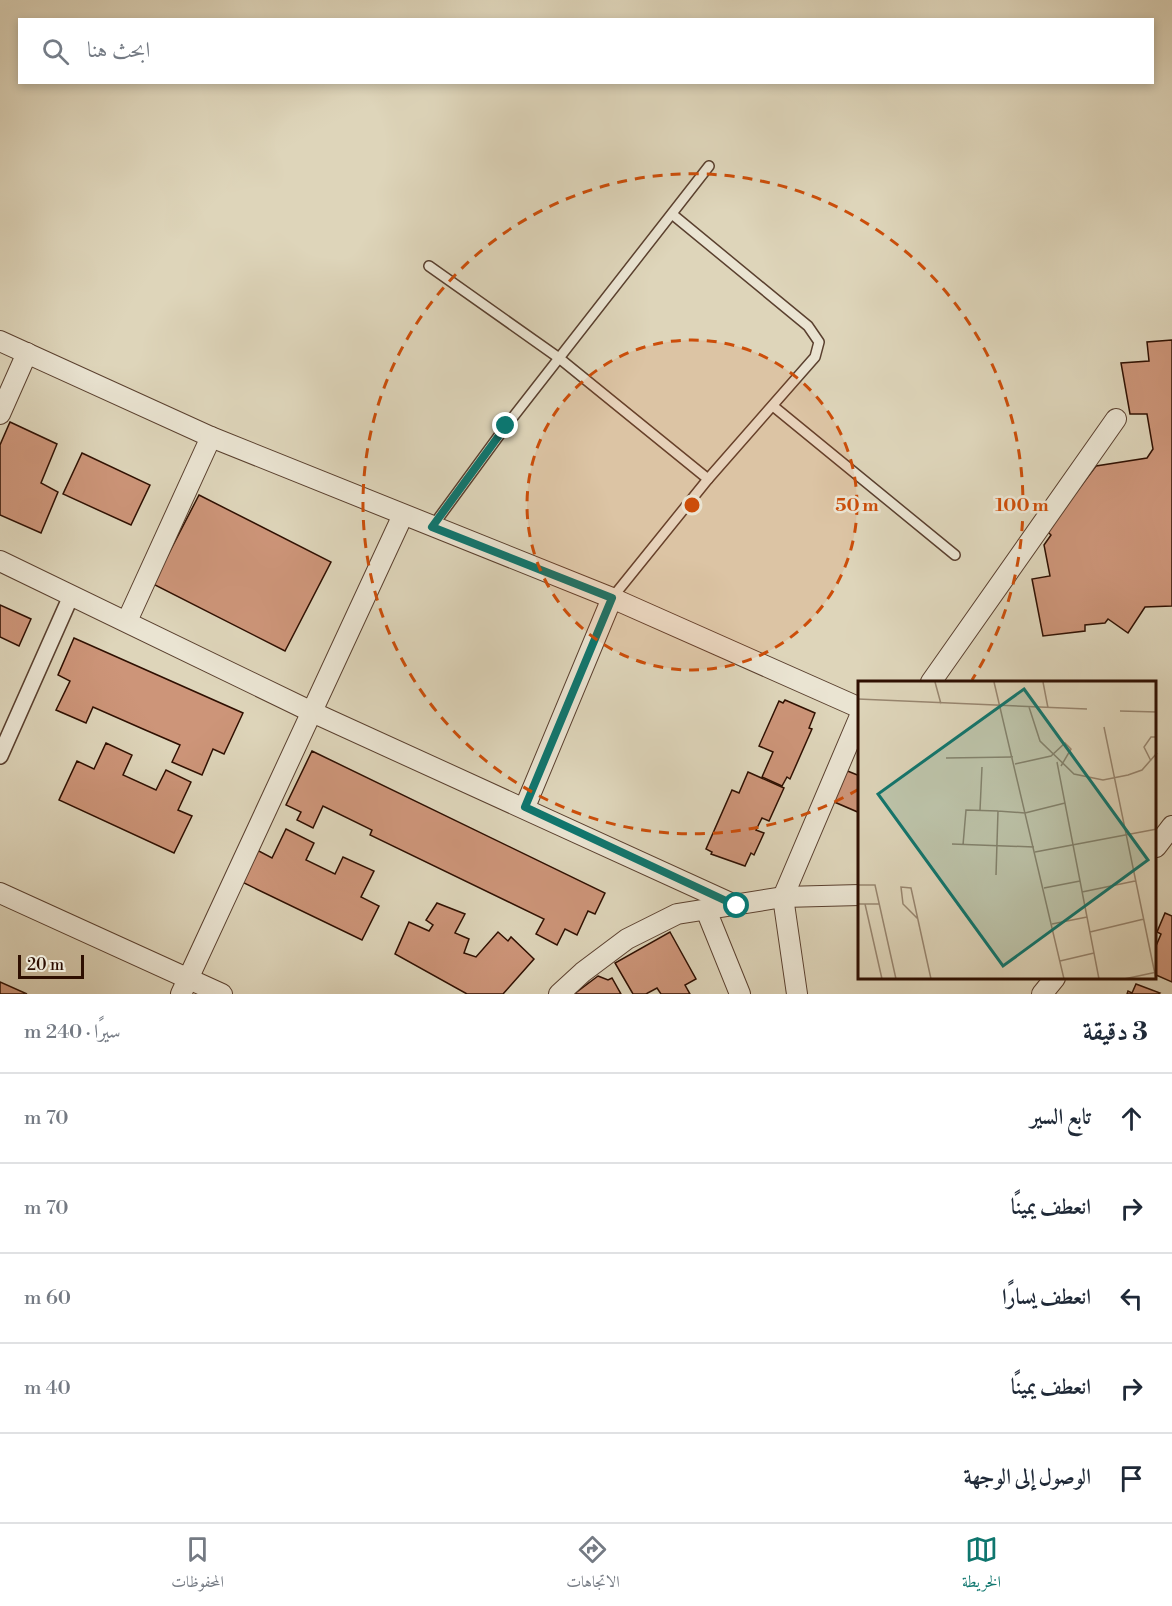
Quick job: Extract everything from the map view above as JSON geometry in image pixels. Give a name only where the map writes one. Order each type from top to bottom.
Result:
[{"type":"street","points":[[0,341],[211,437],[612,598],[858,707]]},
{"type":"street","points":[[0,414],[27,353]]},
{"type":"street","points":[[932,681],[1116,419]]},
{"type":"street","points":[[127,621],[211,437]]},
{"type":"street","points":[[184,987],[403,515]]},
{"type":"street","points":[[0,561],[312,712],[525,807],[737,906]]},
{"type":"street","points":[[0,756],[71,596]]},
{"type":"street","points":[[525,807],[612,598]]},
{"type":"street","points":[[797,994],[783,897],[858,721]]},
{"type":"street","points":[[1157,844],[1167,827]]},
{"type":"street","points":[[0,893],[184,987],[222,994]]},
{"type":"street","points":[[559,994],[583,972],[627,939],[677,914],[783,897],[858,894]]},
{"type":"street","points":[[706,910],[740,994]]},
{"type":"street","points":[[1042,994],[1054,979]]},
{"type":"lane","points":[[432,527],[559,358],[710,166]]},
{"type":"lane","points":[[612,598],[708,479],[815,357],[819,342],[808,326],[672,214]]},
{"type":"lane","points":[[429,266],[559,358],[708,479]]},
{"type":"lane","points":[[773,406],[955,555]]},
{"type":"building","points":[[1172,340],[1172,606],[1145,607],[1128,633],[1108,619],[1105,623],[1085,625],[1085,631],[1043,636],[1032,579],[1050,576],[1044,545],[1051,535],[1047,531],[1096,466],[1147,458],[1153,449],[1147,414],[1130,414],[1121,363],[1149,361],[1147,342]]},
{"type":"building","points":[[10,422],[57,444],[41,483],[58,492],[41,533],[0,515],[0,445]]},
{"type":"building","points":[[82,453],[150,485],[131,525],[63,494]]},
{"type":"building","points":[[199,495],[331,562],[285,651],[153,584]]},
{"type":"building","points":[[0,605],[31,619],[19,646],[0,637]]},
{"type":"building","points":[[74,638],[243,713],[224,754],[213,749],[202,775],[172,762],[180,745],[93,707],[86,723],[56,710],[70,681],[58,675]]},
{"type":"building","points":[[785,700],[815,713],[809,728],[812,729],[790,779],[787,777],[782,786],[762,777],[773,752],[759,746],[779,701],[783,703]]},
{"type":"building","points":[[106,743],[132,755],[123,775],[156,790],[166,770],[191,782],[178,810],[192,816],[174,853],[59,800],[77,761],[94,769]]},
{"type":"building","points":[[312,751],[605,893],[595,914],[588,911],[577,935],[565,929],[557,945],[536,934],[544,919],[370,835],[372,830],[323,806],[313,828],[297,820],[301,812],[286,805]]},
{"type":"building","points":[[845,770],[858,775],[858,812],[832,801]]},
{"type":"building","points":[[748,772],[784,788],[769,821],[762,818],[756,830],[764,833],[754,855],[751,853],[745,866],[711,854],[712,852],[706,849],[732,790],[739,793]]},
{"type":"building","points":[[286,829],[314,843],[306,860],[335,874],[343,857],[374,871],[361,897],[379,906],[362,940],[242,882],[257,850],[272,858]]},
{"type":"building","points":[[437,903],[465,914],[455,933],[469,939],[464,953],[476,957],[498,932],[508,941],[511,937],[534,959],[503,994],[467,994],[395,954],[409,922],[429,931],[433,925],[426,920]]},
{"type":"building","points":[[1165,913],[1172,916],[1172,982],[1157,975],[1157,944],[1161,934],[1157,932]]},
{"type":"building","points":[[670,932],[696,979],[685,985],[690,994],[661,994],[657,988],[646,994],[633,994],[615,963]]},
{"type":"building","points":[[598,976],[608,980],[612,978],[621,994],[574,994]]},
{"type":"building","points":[[0,982],[27,994],[0,994]]},
{"type":"building","points":[[1136,984],[1160,993],[1127,994],[1128,991],[1132,993]]},
{"type":"route","points":[[506,426],[432,527],[612,598],[525,807],[737,906]]}]
